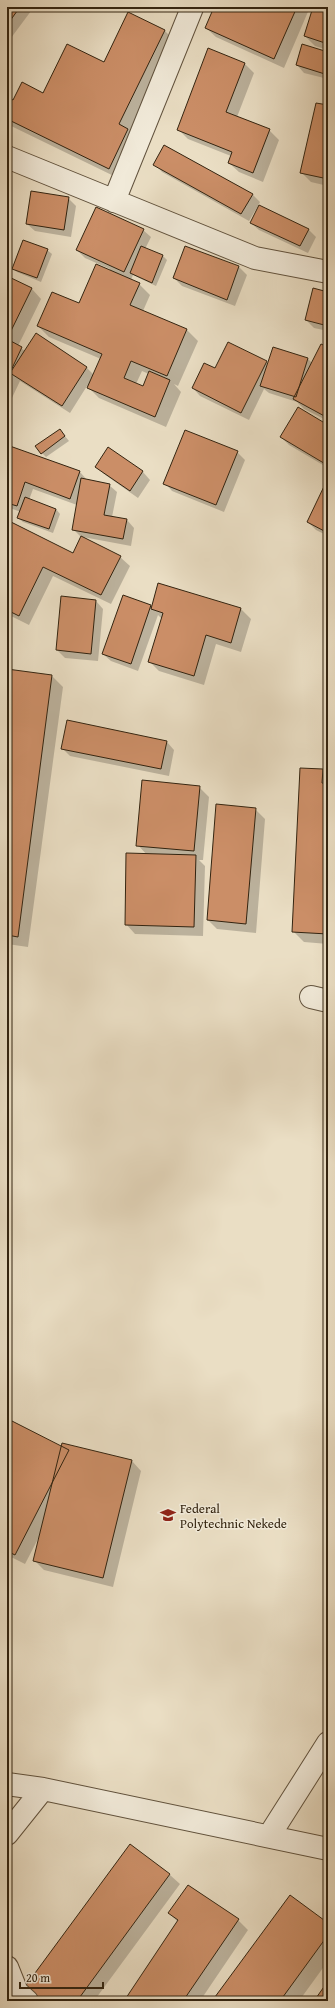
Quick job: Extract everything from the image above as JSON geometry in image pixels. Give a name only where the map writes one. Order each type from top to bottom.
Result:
[{"type":"street","points":[[114,201],[192,8]]},
{"type":"street","points":[[7,157],[255,258],[328,272]]},
{"type":"street","points":[[269,1836],[328,1743]]},
{"type":"street","points":[[7,1784],[43,1789],[328,1849]]},
{"type":"street","points":[[7,1834],[43,1789]]},
{"type":"street","points":[[7,1967],[16,1992],[27,2001]]},
{"type":"building","points":[[7,7],[20,7],[7,25]]},
{"type":"building","points":[[214,7],[297,7],[274,59],[205,28]]},
{"type":"building","points":[[313,7],[326,11],[328,7],[328,44],[304,36]]},
{"type":"building","points":[[128,12],[165,30],[119,124],[128,129],[109,169],[7,119],[7,97],[13,100],[22,82],[43,93],[67,44],[104,62]]},
{"type":"building","points":[[302,44],[328,52],[328,75],[296,65]]},
{"type":"building","points":[[208,48],[245,63],[226,112],[270,129],[253,173],[228,163],[232,152],[177,130]]},
{"type":"building","points":[[316,103],[328,105],[328,179],[300,173]]},
{"type":"building","points":[[164,145],[253,194],[241,214],[153,165]]},
{"type":"building","points":[[31,191],[69,197],[64,230],[26,224]]},
{"type":"building","points":[[259,205],[309,229],[300,246],[250,223]]},
{"type":"building","points":[[96,207],[144,229],[124,272],[76,250]]},
{"type":"building","points":[[23,240],[48,249],[37,278],[12,269]]},
{"type":"building","points":[[141,246],[163,255],[152,283],[130,273]]},
{"type":"building","points":[[185,246],[239,266],[227,300],[173,278]]},
{"type":"building","points":[[96,264],[140,283],[130,305],[187,329],[167,376],[131,361],[124,378],[143,386],[149,371],[170,380],[155,417],[87,388],[102,354],[37,326],[52,292],[79,303]]},
{"type":"building","points":[[7,276],[32,288],[7,339]]},
{"type":"building","points":[[313,288],[328,292],[328,326],[305,320]]},
{"type":"building","points":[[36,333],[87,367],[62,406],[10,373]]},
{"type":"building","points":[[7,339],[22,347],[7,379]]},
{"type":"building","points":[[228,342],[267,361],[241,413],[192,388],[204,363],[215,368]]},
{"type":"building","points":[[321,344],[328,347],[328,418],[293,399]]},
{"type":"building","points":[[273,347],[308,358],[296,397],[260,386]]},
{"type":"building","points":[[298,407],[328,425],[327,465],[280,437]]},
{"type":"building","points":[[60,429],[65,436],[41,454],[35,446]]},
{"type":"building","points":[[185,430],[238,451],[216,505],[163,484]]},
{"type":"building","points":[[7,445],[80,471],[70,499],[25,482],[17,506],[7,503]]},
{"type":"building","points":[[108,447],[143,471],[130,491],[95,467]]},
{"type":"building","points":[[81,478],[110,484],[104,515],[127,519],[123,539],[72,530]]},
{"type":"building","points":[[328,478],[328,533],[307,522]]},
{"type":"building","points":[[25,497],[56,509],[49,529],[17,518]]},
{"type":"building","points":[[7,520],[73,553],[81,536],[121,556],[101,595],[43,567],[19,616],[7,610]]},
{"type":"building","points":[[158,583],[241,608],[231,643],[206,635],[194,676],[148,662],[163,613],[151,609]]},
{"type":"building","points":[[123,595],[151,605],[131,664],[102,654]]},
{"type":"building","points":[[61,596],[96,600],[91,654],[56,650]]},
{"type":"building","points":[[7,669],[52,675],[18,937],[7,935]]},
{"type":"building","points":[[67,720],[167,741],[161,769],[61,749]]},
{"type":"building","points":[[300,768],[323,769],[322,783],[328,784],[328,934],[292,932]]},
{"type":"building","points":[[142,780],[200,786],[194,851],[136,846]]},
{"type":"building","points":[[216,804],[256,808],[246,924],[207,920]]},
{"type":"building","points":[[126,853],[196,855],[194,927],[125,925]]},
{"type":"building","points":[[10,1420],[69,1450],[15,1555],[7,1551],[7,1427]]},
{"type":"building","points":[[62,1443],[132,1460],[103,1578],[33,1561]]},
{"type":"building","points":[[130,1844],[170,1874],[77,2001],[41,2001],[24,1988]]},
{"type":"building","points":[[188,1885],[239,1919],[183,2001],[124,2001],[178,1920],[168,1913]]},
{"type":"building","points":[[290,1895],[328,1923],[328,1935],[280,2001],[212,2001]]},
{"type":"building","points":[[328,1981],[328,2001],[314,2001]]},
{"type":"place","name":"Federal Polytechnic Nekede","points":[[168,1515]]}]
